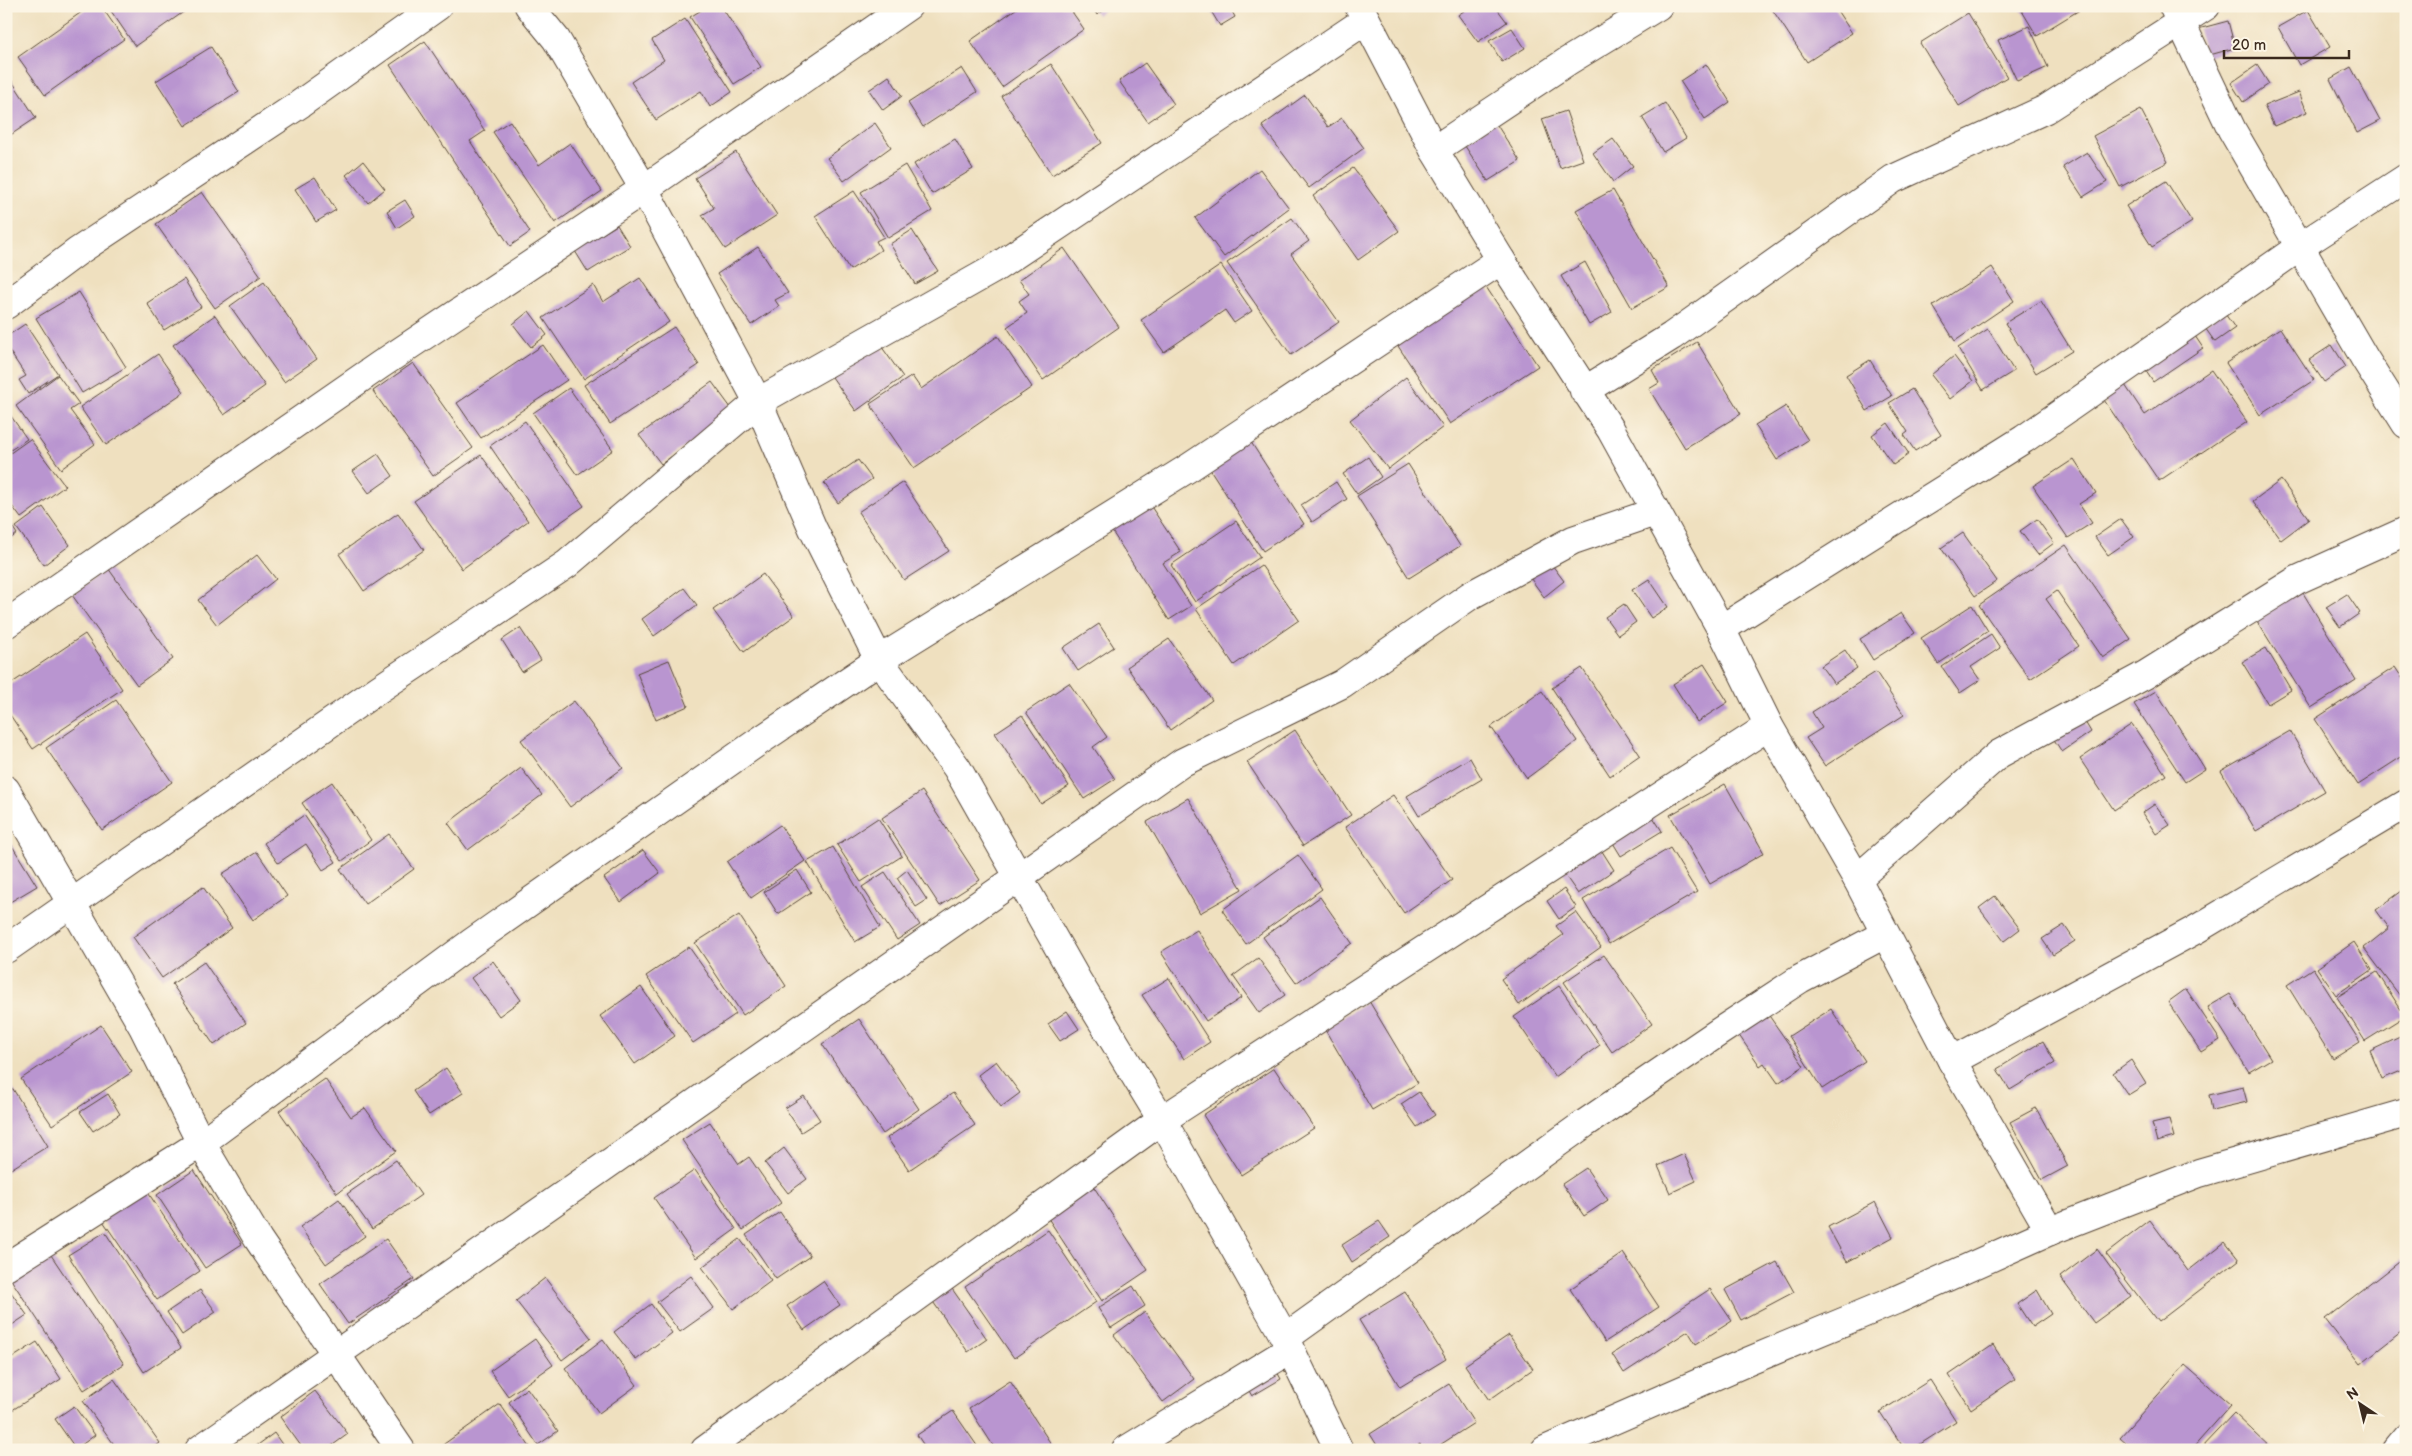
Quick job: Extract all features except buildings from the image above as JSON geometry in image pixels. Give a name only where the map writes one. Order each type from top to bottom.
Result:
[{"type":"street","points":[[6,305],[77,252],[300,104],[438,6]]},
{"type":"street","points":[[529,6],[556,39],[644,189],[758,402],[813,529],[879,660],[957,768],[1019,879],[1162,1120],[1288,1343],[1338,1450]]},
{"type":"street","points":[[6,624],[380,365],[644,189],[908,6]]},
{"type":"street","points":[[1434,150],[1568,61],[1658,6]]},
{"type":"street","points":[[1584,391],[1672,336],[1893,179],[2046,109],[2178,15],[2206,6]]},
{"type":"street","points":[[6,949],[379,689],[567,564],[758,402],[992,270],[1363,13],[1434,150],[1501,260],[1611,430],[1721,629],[1769,726],[1857,879],[1952,1061],[2050,1231]]},
{"type":"street","points":[[2178,15],[2232,130],[2365,359],[2406,424]]},
{"type":"street","points":[[1721,629],[2024,439],[2301,246],[2406,178]]},
{"type":"street","points":[[6,1267],[201,1144],[471,943],[755,744],[879,660],[1190,467],[1501,260]]},
{"type":"street","points":[[199,1450],[336,1352],[526,1223],[658,1128],[1019,879],[1183,762],[1342,684],[1471,595],[1573,540],[1655,512]]},
{"type":"street","points":[[1857,879],[1999,754],[2145,675],[2298,580],[2406,531]]},
{"type":"street","points":[[705,1450],[1162,1120],[1769,726]]},
{"type":"street","points":[[6,790],[143,1027],[201,1144],[258,1239],[401,1450]]},
{"type":"street","points":[[1952,1061],[2195,930],[2406,804]]},
{"type":"street","points":[[1126,1450],[1288,1343],[1584,1124],[1719,1032],[1800,979],[1885,934]]},
{"type":"street","points":[[1545,1450],[1749,1361],[1896,1300],[2050,1231],[2199,1173],[2406,1113]]},
{"type":"street","points":[[2397,1450],[2406,1439]]}]
